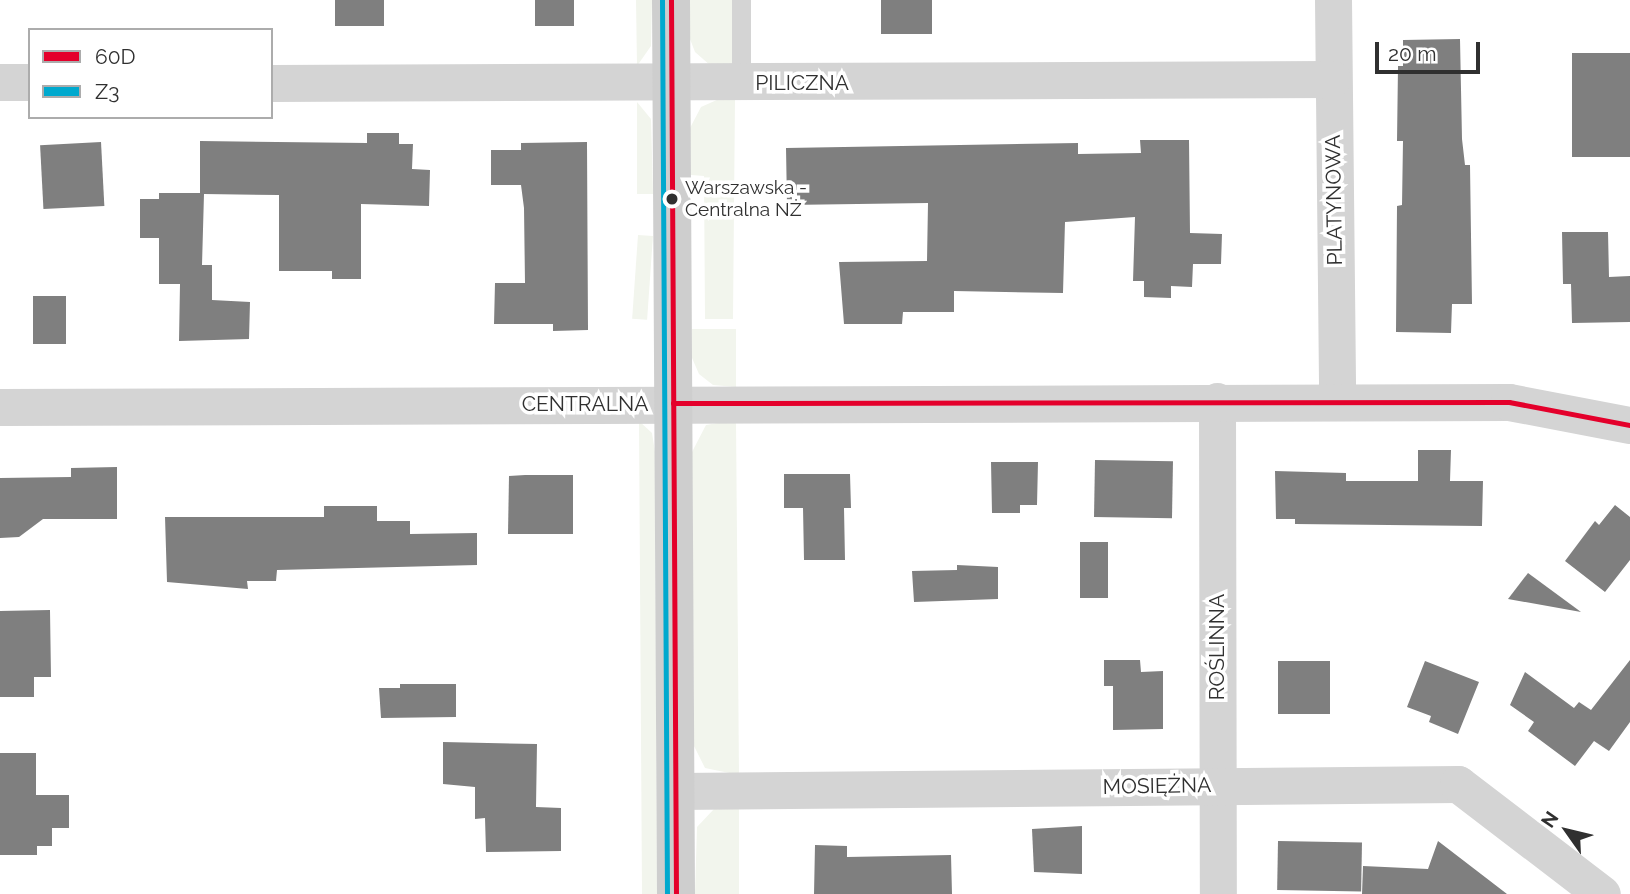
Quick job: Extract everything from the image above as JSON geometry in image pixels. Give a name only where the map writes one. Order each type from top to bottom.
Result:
[{"type":"street","points":[[671,0],[676,894]]},
{"type":"street","name":"PLATYNOWA","points":[[1333,0],[1337,400]]},
{"type":"street","name":"PILICZNA","points":[[273,83],[1332,79]]},
{"type":"street","points":[[0,82],[28,82]]},
{"type":"street","name":"CENTRALNA","points":[[0,407],[1337,400],[1508,402],[1630,425]]},
{"type":"street","name":"ROŚLINNA","points":[[1217,401],[1216,785],[1219,894]]},
{"type":"street","name":"MOSIĘŻNA","points":[[676,791],[1458,784],[1602,894]]},
{"type":"lane","points":[[741,0],[741,83]]},
{"type":"shaded area","points":[[636,0],[652,0],[651,46],[637,66]]},
{"type":"shaded area","points":[[689,0],[734,0],[734,67],[711,66],[695,52],[690,39]]},
{"type":"shaded area","points":[[719,99],[735,99],[733,319],[705,319],[704,176],[691,175],[690,128],[701,107]]},
{"type":"shaded area","points":[[637,102],[651,119],[653,194],[637,194]]},
{"type":"shaded area","points":[[638,235],[653,236],[647,320],[632,319]]},
{"type":"shaded area","points":[[692,329],[736,329],[736,387],[713,385],[699,374],[692,358]]},
{"type":"shaded area","points":[[736,420],[739,775],[705,768],[694,746],[692,452],[706,425]]},
{"type":"shaded area","points":[[639,421],[652,433],[655,452],[657,894],[642,894]]},
{"type":"shaded area","points":[[739,806],[739,894],[695,894],[697,827],[714,809]]},
{"type":"building","points":[[335,0],[384,0],[384,26],[335,26]]},
{"type":"building","points":[[535,0],[574,0],[574,26],[535,26]]},
{"type":"building","points":[[881,0],[932,0],[932,34],[881,34]]},
{"type":"building","points":[[1460,39],[1462,139],[1465,165],[1470,165],[1472,304],[1452,304],[1451,333],[1396,332],[1397,206],[1402,205],[1403,141],[1397,141],[1398,66],[1403,66],[1403,40]]},
{"type":"building","points":[[1572,53],[1630,53],[1630,157],[1572,157]]},
{"type":"building","points":[[367,133],[399,133],[399,144],[413,144],[412,169],[430,170],[429,206],[361,204],[361,279],[332,279],[332,271],[279,271],[279,195],[204,194],[202,265],[212,265],[212,300],[250,302],[249,339],[179,341],[180,284],[159,284],[159,238],[140,238],[140,199],[159,199],[159,193],[200,193],[200,141],[367,143]]},
{"type":"building","points":[[1140,140],[1189,140],[1190,233],[1222,234],[1221,264],[1193,264],[1192,287],[1171,286],[1171,298],[1144,297],[1144,281],[1133,281],[1135,217],[1065,222],[1063,293],[954,291],[954,312],[903,312],[902,324],[844,324],[839,262],[927,261],[928,203],[787,205],[786,148],[1078,143],[1078,154],[1141,153]]},
{"type":"building","points":[[101,142],[104,206],[43,209],[40,145]]},
{"type":"building","points":[[587,142],[588,330],[553,331],[553,324],[494,324],[495,283],[525,283],[524,208],[521,185],[491,185],[491,150],[521,150],[521,143]]},
{"type":"building","points":[[1562,232],[1608,232],[1609,277],[1630,276],[1630,322],[1572,323],[1571,284],[1563,284]]},
{"type":"building","points":[[33,296],[66,296],[66,344],[33,344]]},
{"type":"building","points":[[1418,450],[1451,450],[1450,481],[1483,481],[1482,526],[1295,524],[1295,519],[1276,519],[1275,471],[1346,473],[1346,481],[1418,481]]},
{"type":"building","points":[[1095,460],[1173,461],[1172,518],[1094,517]]},
{"type":"building","points":[[991,462],[1038,462],[1037,505],[1020,505],[1020,513],[992,513]]},
{"type":"building","points":[[117,467],[117,519],[43,519],[19,537],[0,538],[0,478],[71,477],[71,468]]},
{"type":"building","points":[[784,474],[850,474],[851,508],[844,508],[845,560],[804,560],[803,508],[784,508]]},
{"type":"building","points":[[573,475],[573,534],[508,534],[509,476]]},
{"type":"building","points":[[1615,505],[1630,517],[1630,560],[1605,592],[1565,561],[1595,521],[1599,525]]},
{"type":"building","points":[[324,506],[377,506],[377,521],[410,521],[410,534],[477,533],[477,565],[277,570],[276,581],[247,581],[248,589],[167,582],[165,517],[324,517]]},
{"type":"building","points":[[1080,542],[1108,542],[1108,598],[1080,598]]},
{"type":"building","points":[[957,565],[998,567],[998,599],[914,602],[912,571],[957,570]]},
{"type":"building","points":[[1528,573],[1581,612],[1508,599]]},
{"type":"building","points":[[50,610],[51,677],[34,677],[34,697],[0,697],[0,611]]},
{"type":"building","points":[[1104,660],[1140,660],[1141,672],[1163,671],[1163,729],[1113,730],[1113,686],[1104,686]]},
{"type":"building","points":[[1630,660],[1630,722],[1609,751],[1594,741],[1575,766],[1528,731],[1534,722],[1510,705],[1525,672],[1574,708],[1579,702],[1591,710]]},
{"type":"building","points":[[1278,661],[1330,661],[1330,714],[1278,714]]},
{"type":"building","points":[[1425,661],[1479,682],[1458,734],[1429,722],[1431,716],[1407,707]]},
{"type":"building","points":[[400,684],[456,684],[456,717],[381,718],[379,688],[400,688]]},
{"type":"building","points":[[443,742],[537,744],[536,807],[561,808],[561,851],[486,852],[485,818],[475,819],[475,787],[443,784]]},
{"type":"building","points":[[0,753],[36,753],[36,795],[69,795],[69,828],[52,828],[52,846],[37,846],[37,855],[0,855]]},
{"type":"building","points":[[1082,826],[1082,874],[1034,872],[1032,829]]},
{"type":"building","points":[[1278,841],[1362,842],[1361,891],[1277,890]]},
{"type":"building","points":[[1438,841],[1507,894],[1362,894],[1363,866],[1428,869]]},
{"type":"building","points":[[815,845],[847,846],[847,857],[951,855],[952,894],[814,894]]},
{"type":"transit line","name":"Z3","points":[[662,0],[667,894]]},
{"type":"transit line","name":"60D","points":[[671,0],[676,894]]},
{"type":"transit line","name":"60D","points":[[673,403],[1509,402],[1630,425]]},
{"type":"place","name":"Warszawska - Centralna NŻ","points":[[672,199]]}]
